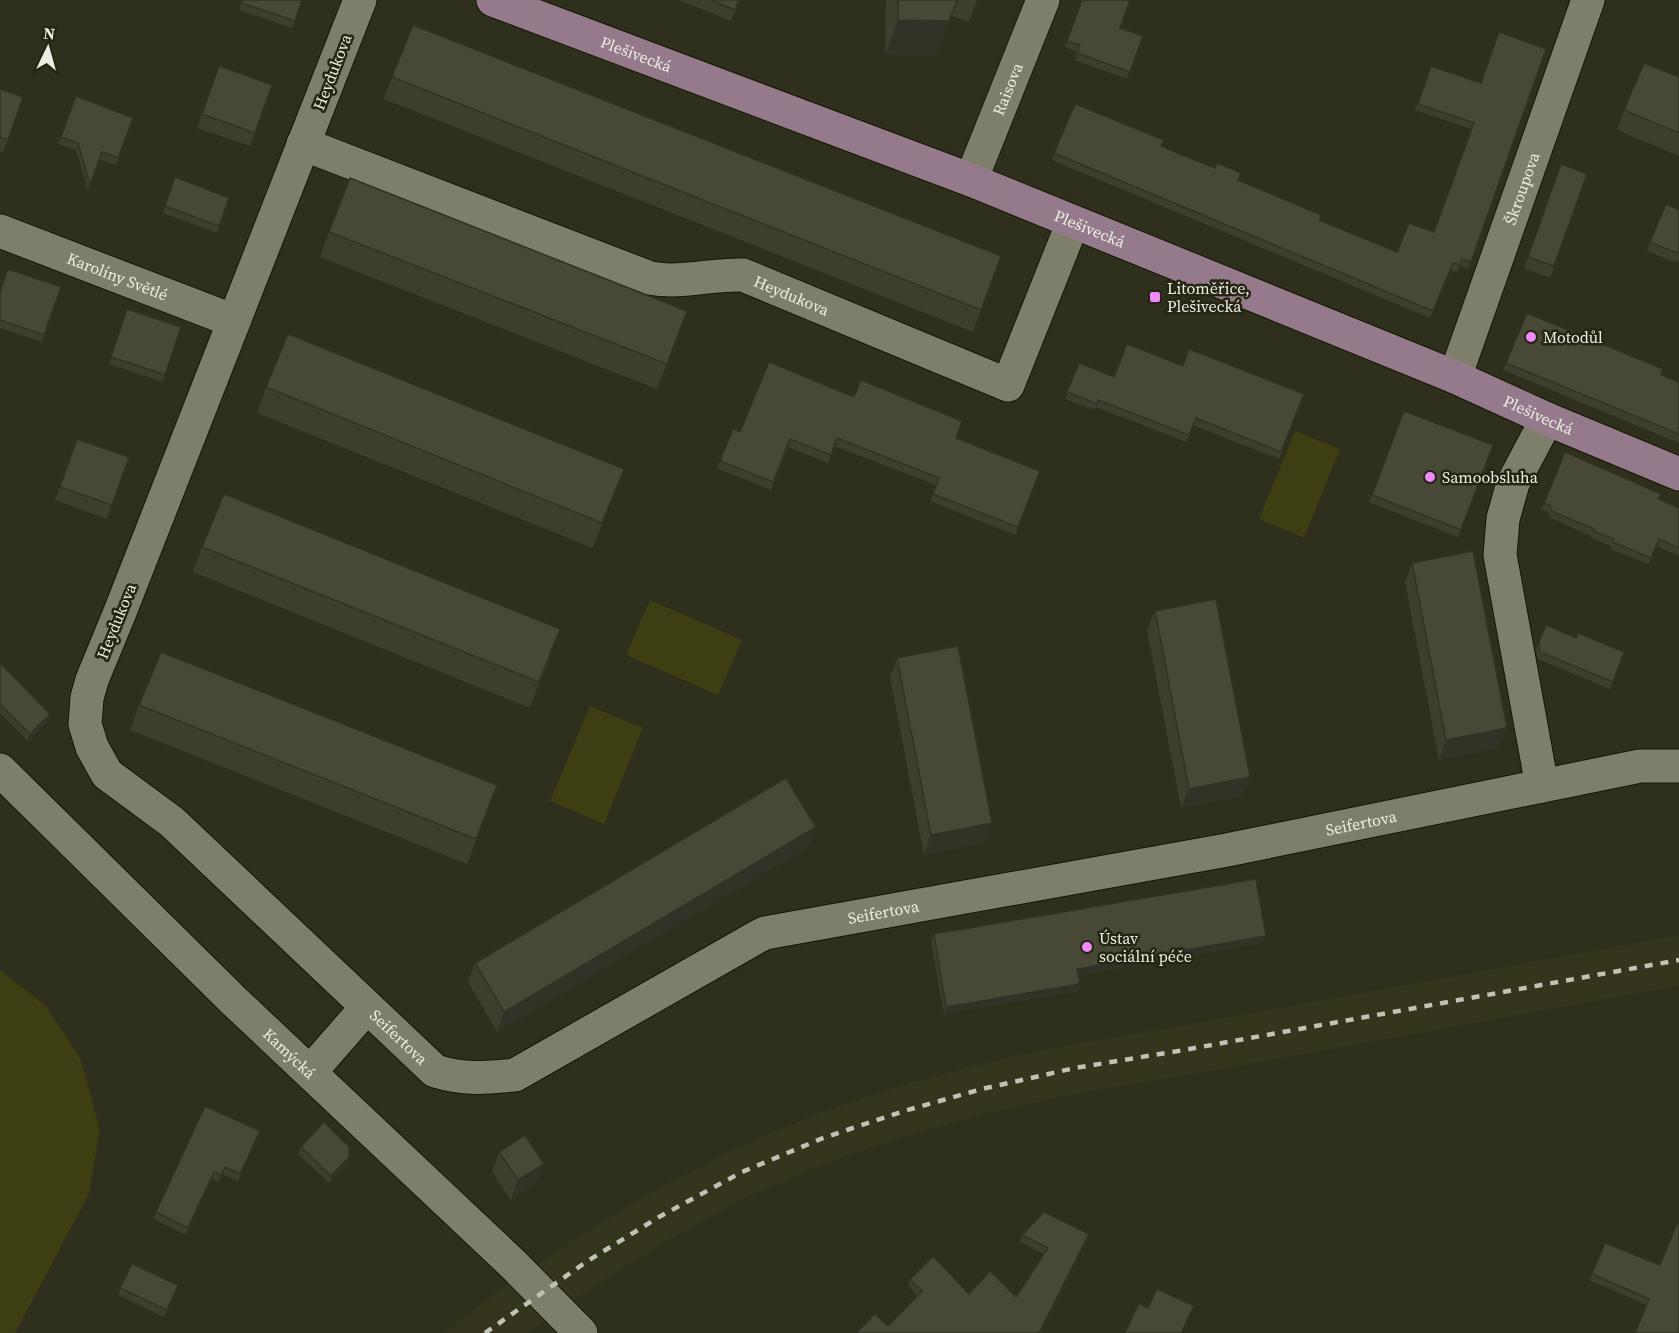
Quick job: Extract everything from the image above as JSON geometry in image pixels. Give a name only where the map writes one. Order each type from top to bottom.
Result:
[{"type":"street","name":"Heydukova","points":[[360,0],[92,680],[87,698],[85,724],[92,747],[107,774],[172,822],[366,1007]]},
{"type":"street","name":"Plešivecká","points":[[493,0],[971,180],[1455,378],[1679,474]]},
{"type":"street","name":"Raisova","points":[[971,180],[1043,0]]},
{"type":"street","name":"Škroupova","points":[[1455,378],[1588,0]]},
{"type":"street","name":"Heydukova","points":[[303,144],[650,278],[667,281],[729,274],[743,275],[1008,385],[1073,222]]},
{"type":"street","name":"Karolíny Světlé","points":[[0,231],[234,321]]},
{"type":"street","points":[[1542,786],[1500,555],[1503,519],[1513,483],[1547,419]]},
{"type":"street","name":"Seifertova","points":[[311,1071],[366,1007],[435,1071],[454,1077],[515,1075],[765,933],[1227,850],[1640,766],[1679,766]]},
{"type":"street","name":"Kamýcká","points":[[0,770],[233,1000],[311,1071],[514,1265],[581,1333]]},
{"type":"shaded area","points":[[1295,431],[1340,449],[1304,538],[1259,519]]},
{"type":"shaded area","points":[[650,600],[742,640],[718,695],[626,655]]},
{"type":"shaded area","points":[[590,706],[643,728],[604,824],[550,801]]},
{"type":"shaded area","points":[[1679,935],[1679,986],[1080,1093],[988,1113],[832,1161],[752,1195],[671,1238],[527,1333],[444,1333],[498,1291],[646,1195],[731,1150],[814,1115],[897,1087],[976,1065],[1071,1044]]},
{"type":"shaded area","points":[[0,970],[47,1007],[81,1060],[100,1130],[89,1194],[15,1333],[0,1333]]},
{"type":"building","points":[[242,0],[302,0],[295,21],[241,3]]},
{"type":"building","points":[[711,0],[739,0],[735,10]]},
{"type":"building","points":[[898,0],[957,0],[949,21],[898,20]]},
{"type":"building","points":[[1082,0],[1130,0],[1120,28],[1143,36],[1130,72],[1077,53],[1080,45],[1067,41]]},
{"type":"building","points":[[413,25],[1001,256],[981,310],[392,77]]},
{"type":"building","points":[[1499,32],[1546,49],[1471,262],[1462,259],[1460,265],[1453,263],[1433,311],[1054,153],[1075,104],[1164,140],[1161,146],[1187,157],[1215,168],[1217,163],[1241,173],[1238,180],[1321,215],[1319,220],[1397,252],[1409,223],[1434,232],[1474,123],[1418,104],[1431,66],[1481,83]]},
{"type":"building","points":[[1644,63],[1679,77],[1679,133],[1624,110]]},
{"type":"building","points":[[219,66],[272,85],[255,133],[202,114]]},
{"type":"building","points":[[0,89],[23,97],[8,140],[0,137]]},
{"type":"building","points":[[76,96],[133,118],[118,158],[102,152],[90,185],[78,143],[61,137]]},
{"type":"building","points":[[1561,164],[1587,174],[1554,266],[1528,257]]},
{"type":"building","points":[[175,177],[229,198],[219,226],[165,206]]},
{"type":"building","points":[[350,178],[687,311],[667,364],[329,232]]},
{"type":"building","points":[[1666,204],[1679,210],[1679,252],[1677,253],[1650,242]]},
{"type":"building","points":[[8,269],[61,287],[44,335],[0,320],[0,292]]},
{"type":"building","points":[[127,309],[181,327],[165,375],[111,357]]},
{"type":"building","points":[[1527,313],[1663,369],[1661,375],[1679,382],[1679,434],[1506,363]]},
{"type":"building","points":[[288,334],[624,469],[602,523],[266,387]]},
{"type":"building","points":[[1127,344],[1183,366],[1189,349],[1304,394],[1281,452],[1196,418],[1189,435],[1098,400],[1097,404],[1067,392],[1079,363],[1114,377]]},
{"type":"building","points":[[769,362],[854,397],[861,380],[962,421],[956,438],[1040,471],[1018,527],[933,494],[939,478],[837,438],[831,455],[790,439],[773,482],[720,461],[733,429],[740,432]]},
{"type":"building","name":"Samoobsluha","points":[[1404,411],[1493,445],[1461,530],[1372,495]]},
{"type":"building","points":[[77,439],[129,457],[112,505],[60,487]]},
{"type":"building","points":[[1565,452],[1661,494],[1658,499],[1679,508],[1679,548],[1659,539],[1651,558],[1613,542],[1614,539],[1593,531],[1594,529],[1551,511],[1550,505],[1544,503]]},
{"type":"building","points":[[224,494],[560,629],[539,682],[202,547]]},
{"type":"building","points":[[1473,551],[1507,728],[1446,740],[1412,563]]},
{"type":"building","points":[[1216,599],[1250,777],[1189,789],[1155,611]]},
{"type":"building","points":[[1546,625],[1576,638],[1578,633],[1624,652],[1613,682],[1540,652],[1539,642]]},
{"type":"building","points":[[958,646],[992,823],[931,835],[897,658]]},
{"type":"building","points":[[161,652],[497,785],[476,839],[139,705]]},
{"type":"building","points":[[0,663],[50,714],[30,734],[0,704]]},
{"type":"building","points":[[786,778],[816,827],[504,1012],[475,963]]},
{"type":"building","name":"Ústav sociální péče","points":[[1256,879],[1266,936],[1077,969],[1080,984],[946,1007],[934,934]]},
{"type":"building","points":[[205,1106],[260,1131],[240,1174],[225,1167],[221,1175],[214,1172],[188,1228],[156,1212]]},
{"type":"building","points":[[324,1122],[349,1147],[349,1157],[331,1176],[301,1147]]},
{"type":"building","points":[[525,1135],[544,1164],[518,1180],[499,1152]]},
{"type":"building","points":[[1044,1212],[1089,1234],[1039,1333],[856,1333],[875,1314],[888,1326],[922,1291],[910,1279],[933,1256],[969,1294],[990,1271],[1016,1297],[1048,1248],[1022,1235]]},
{"type":"building","points":[[1679,1219],[1679,1333],[1635,1333],[1649,1299],[1592,1274],[1605,1243],[1660,1265]]},
{"type":"building","points":[[132,1264],[178,1285],[167,1310],[120,1288]]},
{"type":"building","points":[[1157,1289],[1194,1306],[1181,1333],[1125,1333],[1139,1303],[1148,1308]]},
{"type":"railway","points":[[485,1333],[586,1262],[659,1217],[742,1172],[823,1138],[904,1111],[982,1089],[1075,1068],[1679,960]]},
{"type":"place","name":"Litoměřice, Plešivecká","points":[[1155,297]]},
{"type":"place","name":"Motodůl","points":[[1531,337]]},
{"type":"place","name":"Samoobsluha","points":[[1430,477]]},
{"type":"place","name":"Ústav sociální péče","points":[[1087,947]]}]
